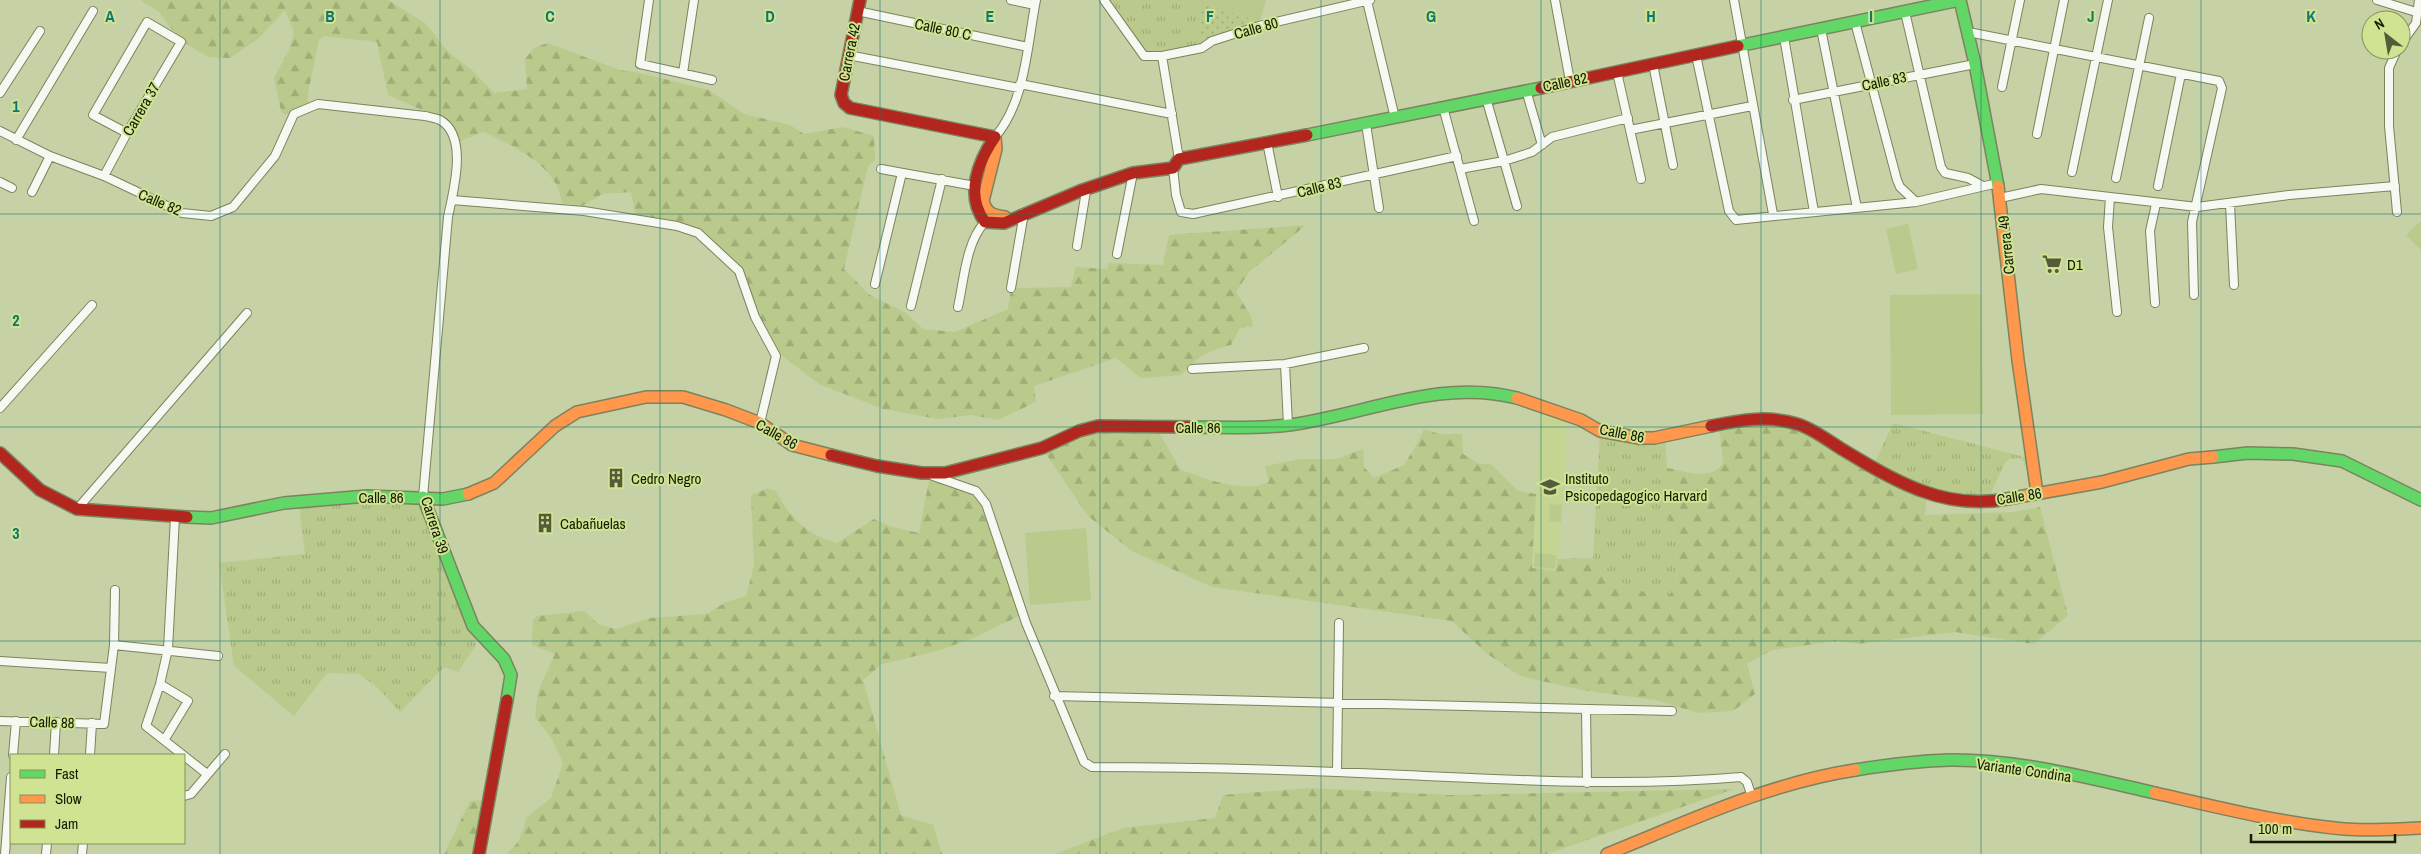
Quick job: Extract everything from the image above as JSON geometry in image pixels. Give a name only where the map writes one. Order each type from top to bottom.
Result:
[{"type":"main road","name":"Calle 82","points":[[985,222],[1004,223],[1021,214],[1080,191],[1086,191],[1133,173],[1267,142],[1366,124],[1960,0]]},
{"type":"main road","name":"Carrera 49","points":[[1960,0],[1975,64],[1998,183],[2018,360],[2036,493]]},
{"type":"main road","name":"Carrera 42","points":[[858,5],[841,95],[844,104],[850,108],[995,138]]},
{"type":"main road","points":[[985,222],[976,210],[974,200],[975,186],[987,148],[995,138]]},
{"type":"main road","points":[[995,138],[996,150],[984,189],[985,206],[991,214],[997,217],[1021,214]]},
{"type":"main road","name":"Calle 86","points":[[0,453],[40,490],[77,509],[176,518],[211,518],[284,503],[348,498],[423,497],[444,499],[483,490],[494,483],[555,426],[577,412],[646,397],[683,397],[760,423],[799,447],[877,466],[922,473],[945,472],[982,465],[1042,448],[1079,430],[1098,426],[1254,427],[1288,425],[1359,412],[1405,398],[1456,392],[1500,394],[1539,404],[1581,420],[1600,431],[1639,438],[1654,438],[1741,420],[1774,419],[1799,424],[1880,473],[1914,489],[1961,501],[2002,500],[2102,482],[2147,469],[2209,456],[2275,453],[2332,458],[2350,464],[2386,484],[2421,500]]},
{"type":"main road","name":"Carrera 39","points":[[423,497],[473,626],[504,659],[511,675],[487,800],[479,854]]},
{"type":"main road","name":"Variante Condina","points":[[1607,854],[1752,797],[1813,778],[1848,770],[1907,762],[1956,761],[2002,764],[2280,820],[2344,829],[2421,828]]},
{"type":"street","points":[[649,0],[640,64],[712,80]]},
{"type":"street","points":[[683,73],[694,0]]},
{"type":"street","points":[[995,138],[1004,127],[1020,86],[1036,3],[1011,0]]},
{"type":"street","name":"Calle 80","points":[[1104,0],[1144,56],[1162,56],[1202,48],[1212,41],[1280,20],[1369,0]]},
{"type":"street","points":[[1369,0],[1394,118]]},
{"type":"street","points":[[1555,0],[1570,81]]},
{"type":"street","points":[[1734,0],[1773,214]]},
{"type":"street","points":[[2002,88],[2010,40],[2020,0]]},
{"type":"street","points":[[2037,134],[2064,0]]},
{"type":"street","points":[[2072,172],[2108,0]]},
{"type":"street","points":[[2377,0],[2416,12]]},
{"type":"street","points":[[2411,30],[2416,23],[2419,0]]},
{"type":"street","name":"Calle 80 C","points":[[858,5],[1028,47]]},
{"type":"street","points":[[16,140],[93,12]]},
{"type":"street","points":[[1905,12],[1941,167],[1945,173],[1968,178],[1983,186]]},
{"type":"street","points":[[2116,178],[2149,18]]},
{"type":"street","name":"Carrera 37","points":[[104,176],[181,42],[147,22],[94,116],[127,133]]},
{"type":"street","points":[[1856,22],[1897,180],[1900,187],[1916,202]]},
{"type":"street","points":[[1821,29],[1832,92],[1857,208]]},
{"type":"street","points":[[0,93],[40,31]]},
{"type":"street","points":[[1968,32],[2219,81],[2222,88],[2197,207],[2192,222],[2194,295]]},
{"type":"street","points":[[1784,37],[1793,100],[1814,212]]},
{"type":"street","points":[[848,55],[1172,114]]},
{"type":"street","points":[[1696,55],[1729,211],[1736,220],[1773,214],[1916,202],[1998,183]]},
{"type":"street","points":[[1162,56],[1172,114],[1176,163]]},
{"type":"street","points":[[2393,60],[2389,68],[2389,126],[2397,212]]},
{"type":"street","points":[[1653,64],[1673,165]]},
{"type":"street","name":"Calle 83","points":[[1793,100],[1975,64]]},
{"type":"street","points":[[1617,72],[1641,179]]},
{"type":"street","points":[[2158,186],[2181,74]]},
{"type":"street","points":[[1526,90],[1542,145]]},
{"type":"street","points":[[1486,98],[1517,206]]},
{"type":"street","name":"Carrera 39","points":[[308,107],[318,104],[425,116],[440,120],[452,131],[457,147],[434,363],[423,497]]},
{"type":"street","points":[[1630,130],[1752,106]]},
{"type":"street","name":"Calle 82","points":[[0,131],[50,156],[104,176],[182,213],[211,216],[233,207],[275,156],[294,114],[308,107]]},
{"type":"street","points":[[1443,107],[1474,221]]},
{"type":"street","points":[[1460,169],[1504,161],[1532,152],[1552,136],[1628,118]]},
{"type":"street","points":[[1366,124],[1379,208]]},
{"type":"street","points":[[1267,142],[1278,197]]},
{"type":"street","points":[[32,192],[50,156]]},
{"type":"street","name":"Calle 83","points":[[1176,163],[1176,195],[1182,212],[1192,214],[1278,197],[1457,156]]},
{"type":"street","points":[[881,169],[975,186]]},
{"type":"street","points":[[875,284],[902,172]]},
{"type":"street","points":[[1118,254],[1133,173]]},
{"type":"street","points":[[911,306],[942,179]]},
{"type":"street","points":[[0,182],[12,188]]},
{"type":"street","points":[[2000,198],[2041,190],[2197,207],[2289,195],[2395,186]]},
{"type":"street","points":[[1077,246],[1086,191]]},
{"type":"street","points":[[2110,197],[2108,227],[2116,312]]},
{"type":"street","points":[[452,200],[584,211],[677,226],[698,233],[739,271],[756,317],[776,356],[760,423]]},
{"type":"street","points":[[2155,303],[2150,231],[2156,204]]},
{"type":"street","points":[[2230,204],[2234,284]]},
{"type":"street","points":[[1011,288],[1021,214]]},
{"type":"street","points":[[958,307],[970,251],[978,230],[985,222]]},
{"type":"street","points":[[0,408],[92,304]]},
{"type":"street","points":[[77,509],[247,313]]},
{"type":"street","points":[[1192,369],[1285,364],[1364,348]]},
{"type":"street","points":[[1285,364],[1288,425]]},
{"type":"street","points":[[922,473],[976,491],[986,504],[1026,623],[1054,696],[1084,762],[1092,766],[1337,772],[1587,783],[1675,783],[1741,778],[1747,782],[1752,797]]},
{"type":"street","points":[[176,518],[168,649],[160,684],[146,726],[183,754]]},
{"type":"street","points":[[0,661],[111,668],[114,645],[116,590]]},
{"type":"street","points":[[1337,772],[1339,623]]},
{"type":"street","points":[[114,645],[168,649],[218,656]]},
{"type":"street","name":"Calle 88","points":[[0,720],[104,724],[111,668]]},
{"type":"street","points":[[160,684],[188,701],[165,739]]},
{"type":"street","points":[[1054,696],[1672,711]]},
{"type":"street","points":[[1586,709],[1587,783]]},
{"type":"street","points":[[13,754],[16,721]]},
{"type":"street","points":[[54,754],[56,722]]},
{"type":"street","points":[[90,754],[92,724]]},
{"type":"street","points":[[185,796],[190,794],[225,754]]},
{"type":"street","points":[[185,756],[207,774]]},
{"type":"street","points":[[5,854],[10,790]]},
{"type":"shaded area","name":"Instituto Psicopedagogico Harvard","points":[[1541,407],[1565,417],[1565,463],[1557,571],[1532,568]]},
{"type":"green space","points":[[141,0],[388,0],[425,23],[448,52],[472,70],[494,93],[527,89],[525,59],[534,48],[547,43],[620,70],[709,90],[744,114],[790,125],[804,134],[843,127],[874,136],[875,160],[868,166],[844,269],[870,295],[906,313],[923,329],[955,332],[1008,309],[1011,288],[1071,287],[1076,267],[1107,269],[1109,263],[1163,265],[1169,235],[1306,225],[1249,272],[1236,292],[1251,316],[1253,326],[1240,328],[1231,345],[1216,349],[1203,356],[1181,375],[1141,378],[1116,358],[1034,386],[1036,402],[998,420],[971,415],[938,419],[883,409],[819,384],[781,355],[755,317],[739,271],[705,232],[637,220],[631,192],[602,194],[582,206],[562,203],[559,190],[552,178],[532,158],[520,150],[483,132],[460,141],[449,122],[388,95],[377,42],[324,36],[319,40],[308,93],[308,107],[285,115],[281,111],[274,78],[289,50],[294,32],[285,10],[259,38],[230,58],[208,57],[187,44],[169,26],[160,13]]},
{"type":"green space","points":[[1107,0],[1199,0],[1202,48],[1144,56]]},
{"type":"green space","points":[[1199,0],[1266,0],[1260,21],[1198,2]]},
{"type":"green space","points":[[1198,2],[1260,21],[1259,26],[1202,48]]},
{"type":"green space","points":[[2421,221],[2421,250],[2406,235]]},
{"type":"green space","points":[[1908,224],[1918,269],[1896,274],[1886,229]]},
{"type":"green space","points":[[1982,294],[1983,414],[1891,415],[1890,295]]},
{"type":"green space","points":[[1783,421],[1927,493],[1925,515],[2014,512],[2040,507],[2068,615],[2034,644],[1955,632],[1858,644],[1837,641],[1772,650],[1747,664],[1755,694],[1733,711],[1699,713],[1655,700],[1582,690],[1520,676],[1486,653],[1452,621],[1212,587],[1132,551],[1088,516],[1042,448],[1098,426],[1155,426],[1181,470],[1225,484],[1248,486],[1269,482],[1265,466],[1301,459],[1336,459],[1363,449],[1364,467],[1374,478],[1404,465],[1424,429],[1439,434],[1462,434],[1463,454],[1480,464],[1491,464],[1518,491],[1536,494],[1532,568],[1556,571],[1557,559],[1593,558],[1602,574],[1663,600],[1677,587],[1676,538],[1664,505],[1667,468],[1698,474],[1712,472],[1723,463],[1719,426]]},
{"type":"green space","points":[[1893,423],[2032,459],[2032,469],[2024,465],[2024,461],[2019,458],[2009,459],[2003,466],[1988,500],[1961,501],[1872,469]]},
{"type":"green space","points":[[1600,431],[1665,436],[1667,468],[1664,505],[1676,538],[1677,587],[1663,600],[1602,574],[1593,558]]},
{"type":"green space","points":[[930,475],[980,495],[1023,614],[971,639],[937,651],[882,664],[863,680],[901,815],[933,825],[942,854],[507,854],[519,841],[527,817],[551,798],[563,763],[552,739],[535,717],[538,691],[555,654],[532,645],[533,620],[537,616],[584,611],[600,625],[616,629],[650,618],[707,614],[726,602],[746,596],[754,565],[751,495],[768,488],[776,491],[787,509],[808,530],[826,540],[837,543],[874,519],[889,526],[919,533]]},
{"type":"green space","points":[[362,500],[422,500],[473,626],[476,645],[458,672],[444,667],[400,712],[377,687],[359,674],[327,673],[294,716],[234,666],[219,563],[305,554],[299,505]]},
{"type":"green space","points":[[1550,504],[1562,505],[1561,522],[1549,521]]},
{"type":"green space","points":[[1086,528],[1091,600],[1030,605],[1025,533]]},
{"type":"green space","points":[[1535,553],[1556,555],[1555,569],[1534,567]]},
{"type":"green space","points":[[1310,788],[1450,795],[1734,789],[1547,854],[1055,854],[1123,828],[1215,818],[1223,795]]},
{"type":"green space","points":[[487,800],[477,854],[444,854],[470,801]]},
{"type":"traffic: fast","points":[[1960,0],[1975,64],[1998,186]]},
{"type":"traffic: fast","points":[[1738,46],[1960,0]]},
{"type":"traffic: fast","points":[[1307,135],[1541,88]]},
{"type":"traffic: fast","points":[[1190,427],[1289,425],[1402,400],[1459,392],[1488,393],[1517,398]]},
{"type":"traffic: fast","points":[[2213,457],[2248,453],[2293,454],[2342,461],[2421,500]]},
{"type":"traffic: fast","points":[[187,517],[211,518],[284,503],[367,496],[443,499],[468,494]]},
{"type":"traffic: fast","points":[[423,497],[473,626],[504,659],[511,675],[507,700]]},
{"type":"traffic: fast","points":[[1855,770],[1925,761],[1975,761],[2053,770],[2155,793]]},
{"type":"traffic: slow","points":[[995,137],[996,149],[983,201],[986,209],[991,213],[1005,217]]},
{"type":"traffic: slow","points":[[1998,186],[2018,360],[2037,493]]},
{"type":"traffic: slow","points":[[468,494],[494,483],[555,426],[577,412],[646,397],[683,397],[726,410],[760,423],[792,445],[831,455]]},
{"type":"traffic: slow","points":[[1517,398],[1581,420],[1600,431],[1639,438],[1654,438],[1711,426]]},
{"type":"traffic: slow","points":[[2007,499],[2102,482],[2189,459],[2213,457]]},
{"type":"traffic: slow","points":[[1607,854],[1760,794],[1791,784],[1855,770]]},
{"type":"traffic: slow","points":[[2155,793],[2296,823],[2363,830],[2421,828]]},
{"type":"traffic: jam","points":[[860,0],[841,95],[844,103],[850,108],[995,137]]},
{"type":"traffic: jam","points":[[1541,88],[1738,46]]},
{"type":"traffic: jam","points":[[995,137],[979,168],[976,179],[976,201],[979,212],[985,222],[1004,223],[1080,191],[1133,173],[1173,168],[1179,159],[1307,135]]},
{"type":"traffic: jam","points":[[1711,426],[1754,419],[1786,421],[1808,428],[1879,471],[1919,490],[1961,501],[1984,502],[2007,499]]},
{"type":"traffic: jam","points":[[831,455],[877,466],[922,473],[945,473],[1042,448],[1079,431],[1098,426],[1190,427]]},
{"type":"traffic: jam","points":[[0,453],[40,490],[77,509],[187,517]]},
{"type":"traffic: jam","points":[[479,854],[507,700]]},
{"type":"place","name":"D1","points":[[2052,264]]},
{"type":"place","name":"Cedro Negro","points":[[616,478]]},
{"type":"place","name":"Instituto Psicopedagogico Harvard","points":[[1550,487]]},
{"type":"place","name":"Cabañuelas","points":[[545,523]]}]
